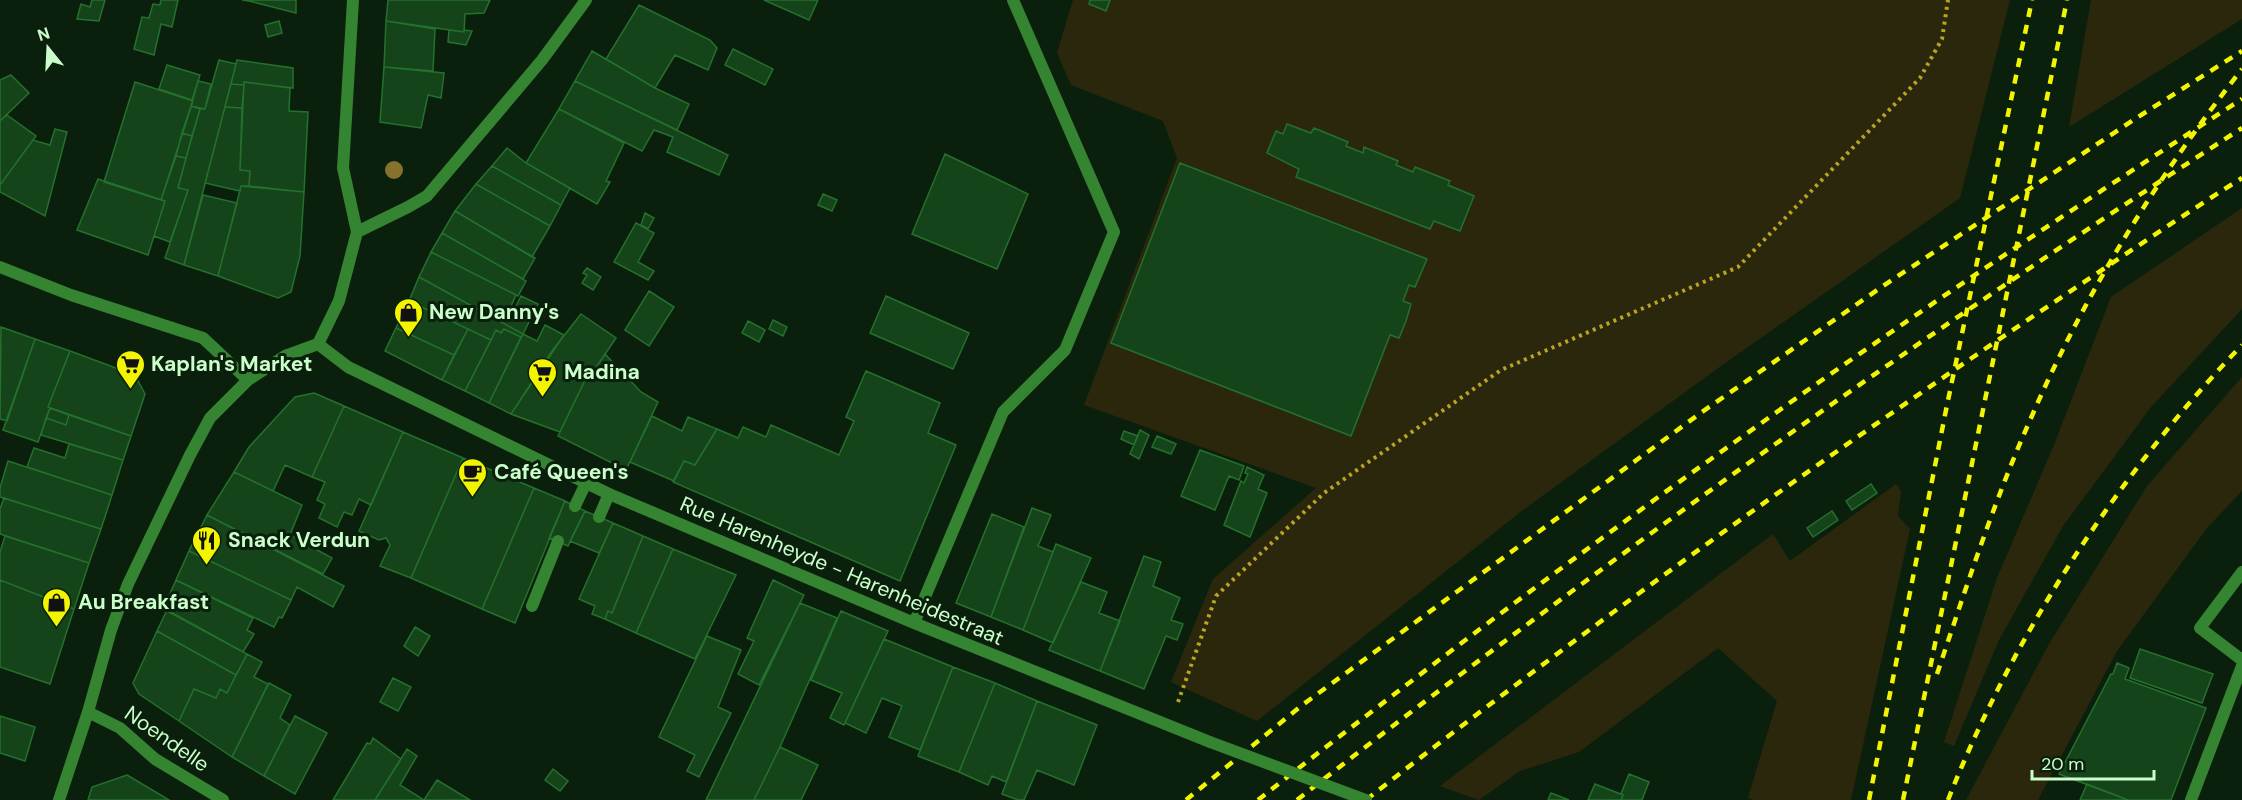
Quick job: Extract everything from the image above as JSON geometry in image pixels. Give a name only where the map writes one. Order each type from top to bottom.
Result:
[{"type":"street","points":[[59,800],[88,712],[111,630],[128,584],[210,418],[249,380],[285,356],[318,344],[339,301],[357,232],[342,168],[353,0]]},
{"type":"street","points":[[357,232],[427,196],[542,60],[586,0]]},
{"type":"street","points":[[914,623],[1003,412],[1065,350],[1114,232],[1013,0]]},
{"type":"street","points":[[0,267],[71,295],[203,338],[249,380]]},
{"type":"street","name":"Rue Harenheyde - Harenheidestraat","points":[[318,344],[348,367],[609,494],[914,623],[1169,726],[1366,800]]},
{"type":"street","points":[[574,506],[586,483]]},
{"type":"street","points":[[599,517],[609,494]]},
{"type":"street","points":[[532,606],[558,541]]},
{"type":"street","points":[[2242,572],[2200,627],[2242,660]]},
{"type":"street","points":[[2191,800],[2242,666]]},
{"type":"street","name":"Noendelle","points":[[88,712],[120,728],[155,759],[223,800]]},
{"type":"path","points":[[1169,726],[1216,596],[1324,493],[1501,369],[1738,267],[1920,78],[1942,39],[1948,0]]},
{"type":"shaded area","points":[[1073,0],[2010,0],[1960,198],[1721,366],[1523,510],[1257,721],[1171,682],[1213,579],[1316,488],[1084,405],[1177,158],[1163,121],[1071,85],[1057,53]]},
{"type":"shaded area","points":[[2091,0],[2242,0],[2242,19],[2069,127]]},
{"type":"shaded area","points":[[2242,208],[2242,309],[2151,407],[2063,526],[1999,640],[1954,746],[1944,742],[1997,578],[2054,445],[2111,297]]},
{"type":"shaded area","points":[[2242,377],[2242,491],[2207,528],[2117,651],[2038,800],[1966,800],[2049,644],[2147,486]]},
{"type":"shaded area","points":[[1896,484],[1901,491],[1898,516],[1910,529],[1851,800],[1754,800],[1748,798],[1777,701],[1718,648],[1579,752],[1520,771],[1479,800],[1440,786],[1773,534],[1790,561]]},
{"type":"building","points":[[92,0],[105,0],[99,21],[77,19],[81,4],[90,7]]},
{"type":"building","points":[[161,0],[178,0],[172,27],[161,24],[154,55],[134,49],[142,17],[149,18],[153,4],[160,5]]},
{"type":"building","points":[[242,0],[296,0],[296,13],[249,1]]},
{"type":"building","points":[[388,0],[490,0],[484,13],[465,14],[464,32],[386,21]]},
{"type":"building","points":[[764,0],[818,0],[809,20]]},
{"type":"building","points":[[1090,0],[1110,0],[1106,11],[1089,4]]},
{"type":"building","points":[[639,5],[710,40],[717,48],[708,70],[675,55],[655,88],[606,59]]},
{"type":"building","points":[[279,21],[282,33],[268,37],[265,25]]},
{"type":"building","points":[[386,21],[435,29],[433,71],[384,67]]},
{"type":"building","points":[[449,30],[472,31],[466,45],[448,42]]},
{"type":"building","points":[[733,49],[773,69],[765,85],[725,65]]},
{"type":"building","points":[[592,51],[655,88],[689,104],[677,130],[575,81]]},
{"type":"building","points":[[219,60],[236,64],[184,265],[165,258],[188,190],[178,188],[186,158],[200,109],[205,109]]},
{"type":"building","points":[[237,60],[293,68],[293,88],[244,82],[244,85],[231,84]]},
{"type":"building","points":[[167,65],[200,75],[192,100],[159,89]]},
{"type":"building","points":[[384,67],[444,73],[441,98],[428,95],[421,128],[380,122]]},
{"type":"building","points":[[11,75],[29,93],[0,121],[0,80]]},
{"type":"building","points":[[198,81],[211,84],[205,109],[191,106]]},
{"type":"building","points":[[575,81],[728,155],[719,175],[667,152],[673,137],[654,130],[642,151],[559,109]]},
{"type":"building","points":[[135,82],[193,101],[161,200],[104,182]]},
{"type":"building","points":[[244,82],[290,88],[289,111],[308,112],[304,192],[249,186],[250,171],[240,170]]},
{"type":"building","points":[[231,84],[244,85],[242,108],[225,107]]},
{"type":"building","points":[[191,106],[200,109],[192,136],[182,133]]},
{"type":"building","points":[[225,107],[242,108],[240,170],[250,171],[249,186],[241,186],[240,191],[205,183]]},
{"type":"building","points":[[559,109],[624,143],[606,181],[610,182],[597,204],[526,163]]},
{"type":"building","points":[[7,115],[36,136],[0,185],[0,121]]},
{"type":"building","points":[[1287,124],[1311,133],[1314,128],[1348,142],[1346,146],[1363,153],[1364,147],[1398,161],[1396,165],[1413,172],[1415,167],[1450,181],[1448,185],[1474,196],[1460,231],[1434,221],[1430,229],[1296,177],[1299,169],[1267,153],[1276,131],[1283,134]]},
{"type":"building","points":[[55,129],[67,132],[45,216],[0,192],[0,185],[33,140],[50,145]]},
{"type":"building","points":[[182,133],[192,136],[186,158],[176,156]]},
{"type":"building","points":[[507,148],[526,163],[570,188],[561,205],[492,166]]},
{"type":"building","points":[[945,154],[1028,194],[997,269],[912,234]]},
{"type":"building","points":[[176,156],[186,158],[178,188],[188,190],[170,242],[154,236],[165,201],[161,200]]},
{"type":"building","points":[[1180,163],[1427,259],[1415,287],[1409,285],[1403,301],[1411,304],[1406,321],[1399,338],[1390,335],[1351,436],[1111,343]]},
{"type":"building","points":[[492,166],[561,205],[550,226],[476,184]]},
{"type":"building","points":[[98,179],[165,201],[148,255],[77,230]]},
{"type":"building","points":[[476,184],[550,226],[532,257],[455,211]]},
{"type":"building","points":[[241,186],[304,192],[300,256],[291,292],[278,298],[218,276]]},
{"type":"building","points":[[823,194],[837,200],[832,211],[818,205]]},
{"type":"building","points":[[203,195],[237,203],[218,276],[184,265]]},
{"type":"building","points":[[455,211],[535,258],[523,279],[442,233]]},
{"type":"building","points":[[645,213],[654,218],[648,229],[641,225]]},
{"type":"building","points":[[636,223],[654,233],[638,262],[654,271],[648,280],[614,262]]},
{"type":"building","points":[[442,233],[526,281],[518,296],[431,252]]},
{"type":"building","points":[[431,252],[516,295],[510,308],[514,310],[521,296],[538,304],[523,334],[419,277]]},
{"type":"building","points":[[587,268],[601,277],[593,290],[582,283],[587,275],[583,273]]},
{"type":"building","points":[[419,277],[523,334],[521,337],[504,329],[501,333],[496,330],[491,340],[409,301]]},
{"type":"building","points":[[649,291],[674,307],[649,346],[625,330]]},
{"type":"building","points":[[886,296],[969,333],[953,369],[870,333]]},
{"type":"building","points":[[409,301],[468,329],[454,355],[396,328]]},
{"type":"building","points":[[581,314],[616,338],[593,372],[590,370],[560,432],[511,414],[552,351]]},
{"type":"building","points":[[773,320],[787,327],[783,336],[769,329]]},
{"type":"building","points":[[748,321],[765,330],[759,342],[742,333]]},
{"type":"building","points":[[545,325],[564,335],[511,414],[489,403],[523,334],[537,341]]},
{"type":"building","points":[[1,327],[35,339],[7,421],[0,419]]},
{"type":"building","points":[[396,328],[454,355],[442,380],[385,351]]},
{"type":"building","points":[[468,329],[491,340],[465,391],[442,380]]},
{"type":"building","points":[[504,329],[521,337],[489,403],[465,391],[496,330],[501,333]]},
{"type":"building","points":[[35,339],[70,351],[48,407],[50,408],[38,442],[3,430]]},
{"type":"building","points":[[70,351],[135,375],[145,394],[131,436],[48,407]]},
{"type":"building","points":[[605,354],[641,392],[658,402],[626,470],[558,436],[590,370],[593,372]]},
{"type":"building","points":[[866,371],[940,403],[928,433],[956,445],[900,581],[673,482],[684,461],[695,465],[717,429],[738,438],[743,427],[766,437],[771,425],[839,455],[854,421],[846,417]]},
{"type":"building","points":[[314,393],[344,406],[312,477],[285,465],[273,491],[234,472],[249,447],[295,397]]},
{"type":"building","points":[[344,406],[403,432],[371,505],[359,499],[352,515],[344,512],[337,527],[319,518],[325,504],[317,500],[325,482],[312,477]]},
{"type":"building","points":[[50,408],[69,415],[66,425],[46,418]]},
{"type":"building","points":[[69,415],[131,436],[123,460],[41,435],[46,418],[66,425]]},
{"type":"building","points":[[652,416],[682,431],[688,417],[717,429],[695,465],[684,461],[674,481],[630,462]]},
{"type":"building","points":[[1140,430],[1149,435],[1139,459],[1130,454]]},
{"type":"building","points":[[1124,431],[1138,436],[1134,445],[1121,439]]},
{"type":"building","points":[[403,432],[463,458],[411,578],[380,566],[390,545],[386,538],[379,540],[359,531]]},
{"type":"building","points":[[1157,436],[1176,444],[1171,454],[1152,447]]},
{"type":"building","points":[[69,444],[123,460],[112,495],[27,467],[34,448],[65,458]]},
{"type":"building","points":[[1200,450],[1244,466],[1239,480],[1229,476],[1215,510],[1181,496]]},
{"type":"building","points":[[463,458],[534,488],[482,609],[411,578]]},
{"type":"building","points":[[8,461],[112,495],[101,529],[0,497],[0,488]]},
{"type":"building","points":[[1247,467],[1264,475],[1258,489],[1267,493],[1250,537],[1224,525],[1241,481],[1244,483],[1248,474],[1245,473]]},
{"type":"building","points":[[234,472],[302,505],[290,535],[332,558],[323,574],[207,515]]},
{"type":"building","points":[[1871,484],[1877,493],[1852,510],[1846,501]]},
{"type":"building","points":[[534,488],[565,501],[515,623],[482,609]]},
{"type":"building","points":[[4,498],[101,529],[89,563],[0,534],[0,509]]},
{"type":"building","points":[[565,501],[585,511],[568,546],[549,538]]},
{"type":"building","points":[[1032,508],[1051,515],[1038,546],[1053,552],[1023,630],[991,617]]},
{"type":"building","points":[[585,511],[613,523],[599,553],[570,541]]},
{"type":"building","points":[[1832,511],[1838,520],[1813,537],[1807,528]]},
{"type":"building","points":[[992,514],[1024,527],[991,617],[956,603]]},
{"type":"building","points":[[207,515],[344,586],[333,607],[297,587],[291,600],[189,551]]},
{"type":"building","points":[[613,523],[643,536],[612,613],[608,611],[605,619],[592,614],[595,606],[579,599]]},
{"type":"building","points":[[5,536],[89,563],[74,609],[0,580],[0,552]]},
{"type":"building","points":[[643,536],[673,549],[636,633],[605,619],[608,611],[612,613]]},
{"type":"building","points":[[1056,544],[1091,558],[1053,643],[1023,630]]},
{"type":"building","points":[[673,549],[736,575],[695,659],[636,633]]},
{"type":"building","points":[[189,551],[291,600],[282,618],[279,617],[274,627],[176,580]]},
{"type":"building","points":[[1144,556],[1161,562],[1153,586],[1180,598],[1171,620],[1183,624],[1177,640],[1166,636],[1144,689],[1100,671]]},
{"type":"building","points":[[0,580],[74,609],[50,684],[0,667]]},
{"type":"building","points":[[176,580],[253,618],[247,630],[254,634],[243,652],[163,609]]},
{"type":"building","points":[[773,580],[804,595],[759,685],[738,674],[754,641],[747,638]]},
{"type":"building","points":[[1081,582],[1107,592],[1099,613],[1120,621],[1100,671],[1049,650]]},
{"type":"building","points":[[800,603],[837,618],[780,747],[754,800],[706,800]]},
{"type":"building","points":[[167,610],[247,654],[236,675],[157,631]]},
{"type":"building","points":[[841,611],[888,631],[844,725],[830,718],[842,693],[811,680]]},
{"type":"building","points":[[415,627],[430,636],[418,656],[404,646]]},
{"type":"building","points":[[157,631],[236,675],[227,693],[220,689],[216,698],[194,689],[179,721],[139,694],[133,683]]},
{"type":"building","points":[[707,636],[741,650],[718,707],[731,713],[699,777],[687,771],[695,755],[659,737]]},
{"type":"building","points":[[884,639],[953,667],[920,750],[889,737],[902,706],[882,698],[866,733],[845,723]]},
{"type":"building","points":[[2140,649],[2213,674],[2202,703],[2130,678]]},
{"type":"building","points":[[247,654],[262,662],[254,677],[268,684],[232,757],[179,721],[194,689],[216,698],[220,689],[227,693]]},
{"type":"building","points":[[2117,663],[2129,668],[2125,679],[2206,708],[2171,800],[2128,800],[2059,774]]},
{"type":"building","points":[[953,667],[995,683],[959,772],[918,756]]},
{"type":"building","points":[[393,678],[411,687],[398,711],[380,702]]},
{"type":"building","points":[[269,683],[291,695],[280,718],[290,725],[264,776],[232,757]]},
{"type":"building","points":[[995,683],[1037,701],[1006,782],[992,776],[988,785],[959,772]]},
{"type":"building","points":[[1037,701],[1097,725],[1074,785],[1037,770],[1024,800],[1018,800],[1002,794]]},
{"type":"building","points":[[0,716],[35,727],[25,761],[0,753]]},
{"type":"building","points":[[295,716],[327,733],[295,794],[264,776]]},
{"type":"building","points":[[373,738],[401,759],[375,800],[333,800],[367,743],[370,744]]},
{"type":"building","points":[[780,747],[818,765],[801,800],[754,800]]},
{"type":"building","points":[[407,749],[417,756],[400,785],[424,800],[375,800]]},
{"type":"building","points":[[553,769],[568,781],[560,791],[545,780]]},
{"type":"building","points":[[1629,774],[1649,782],[1642,800],[1621,800]]},
{"type":"building","points":[[127,775],[169,800],[88,800],[92,787]]},
{"type":"building","points":[[437,780],[470,800],[424,800]]},
{"type":"building","points":[[1595,784],[1623,795],[1621,800],[1588,800]]},
{"type":"building","points":[[2087,784],[2128,800],[2080,800]]},
{"type":"building","points":[[1551,793],[1569,800],[1548,800]]},
{"type":"railway","points":[[1869,800],[1946,410],[2032,0]]},
{"type":"railway","points":[[1903,800],[2067,0]]},
{"type":"railway","points":[[1186,800],[1301,706],[1702,412],[1883,286],[2242,51]]},
{"type":"railway","points":[[1937,674],[2005,481],[2031,418],[2075,326],[2099,281],[2153,193],[2242,69]]},
{"type":"railway","points":[[1258,800],[1557,572],[1801,395],[1988,266],[2242,99]]},
{"type":"railway","points":[[1297,800],[1528,624],[1762,454],[2000,288],[2242,128]]},
{"type":"railway","points":[[1366,800],[1613,612],[1780,491],[2035,315],[2242,178]]},
{"type":"railway","points":[[1948,800],[1974,738],[2004,677],[2073,559],[2153,447],[2242,345]]},
{"type":"place","name":"New Danny's","points":[[408,338]]},
{"type":"place","name":"Kaplan's Market","points":[[130,390]]},
{"type":"place","name":"Madina","points":[[543,398]]},
{"type":"place","name":"Café Queen's","points":[[473,498]]},
{"type":"place","name":"Snack Verdun","points":[[207,566]]},
{"type":"place","name":"Au Breakfast","points":[[57,628]]}]
